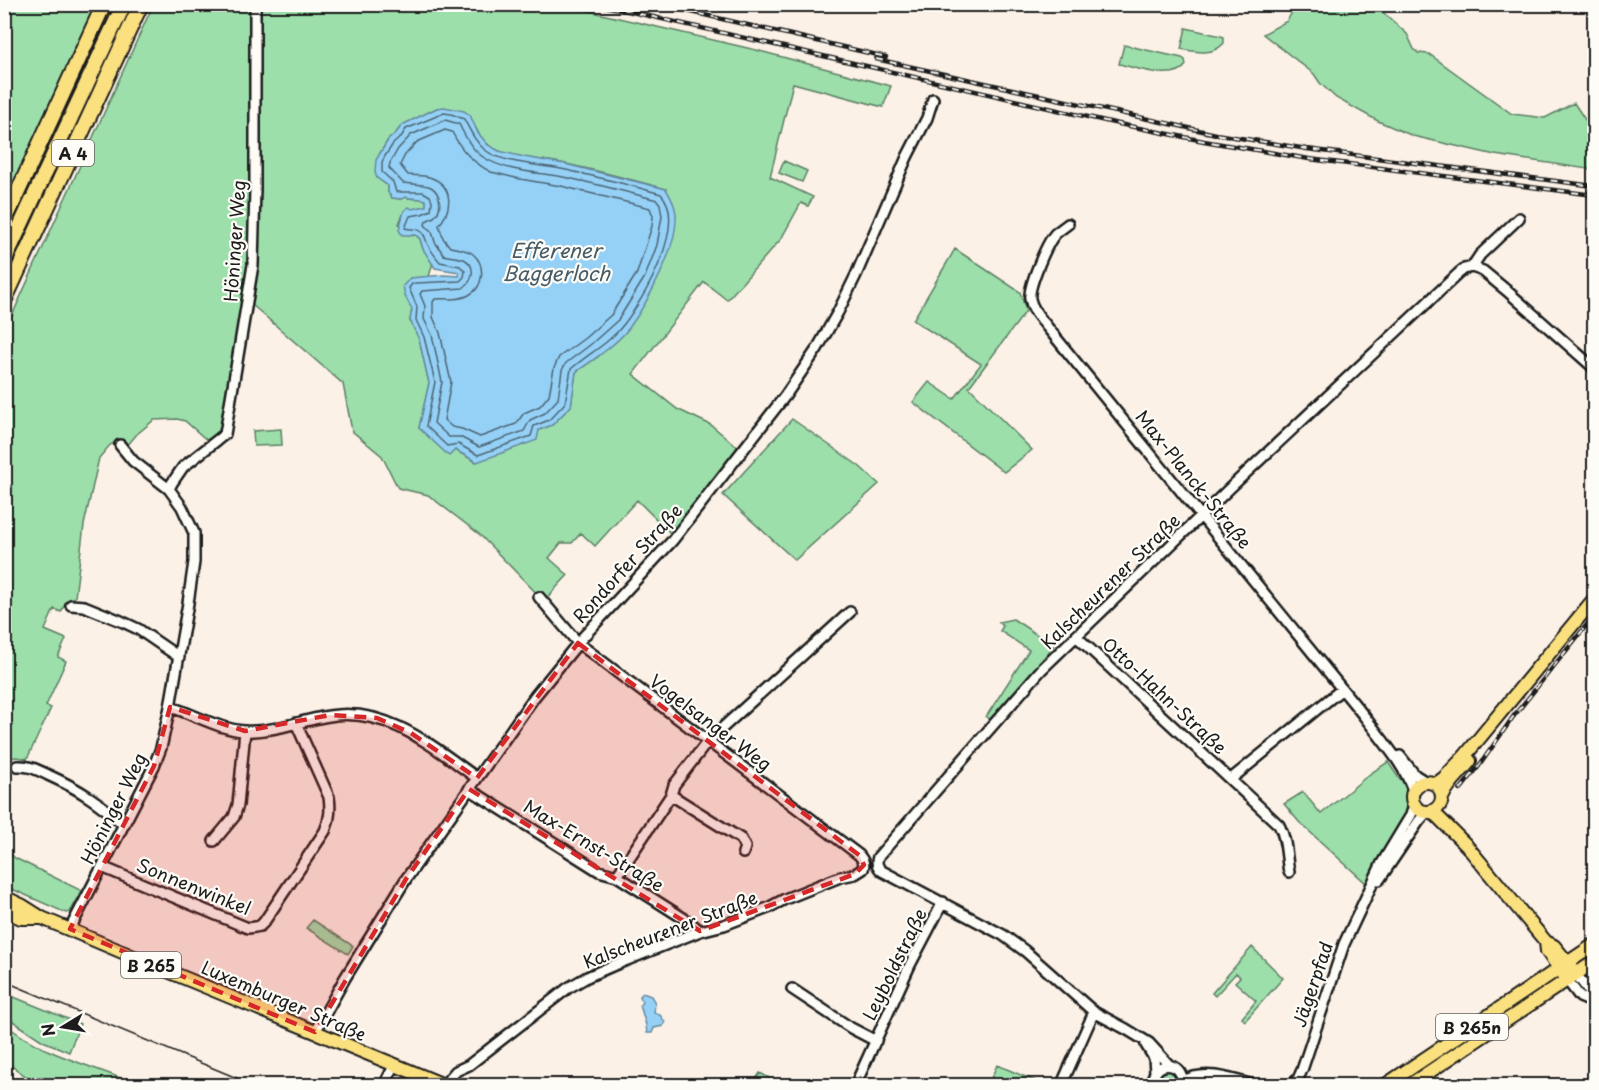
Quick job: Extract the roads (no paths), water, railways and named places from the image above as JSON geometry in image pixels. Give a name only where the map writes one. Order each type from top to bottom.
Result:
[{"type":"highway","points":[[4,222],[104,4]]},
{"type":"highway","name":"A 4","points":[[4,261],[124,4]]},
{"type":"highway","name":"A 4","points":[[4,301],[141,4]]},
{"type":"highway","points":[[4,256],[44,136]]},
{"type":"main road","points":[[1572,977],[1554,946],[1546,942],[1466,845],[1437,816],[1422,811],[1414,805],[1413,790],[1416,786],[1444,778],[1464,757],[1594,599]]},
{"type":"main road","points":[[1429,812],[1436,810],[1447,787],[1472,758],[1517,694]]},
{"type":"main road","points":[[1431,783],[1442,791],[1446,814],[1466,845]]},
{"type":"main road","name":"Luxemburger Straße","points":[[4,897],[42,918],[153,966],[445,1085]]},
{"type":"main road","name":"Luxemburger Straße","points":[[4,910],[21,918],[42,918]]},
{"type":"main road","name":"B 265n","points":[[1384,1086],[1594,945]]},
{"type":"main road","name":"B 265n","points":[[1408,1086],[1594,962]]},
{"type":"street","name":"Höninger Weg","points":[[169,489],[183,467],[225,434],[253,265],[255,4]]},
{"type":"street","name":"Rondorfer Straße","points":[[315,1032],[345,978],[406,879],[540,689],[578,643],[672,541],[785,396],[817,349],[856,275],[927,118],[933,99]]},
{"type":"street","name":"Kalscheurener Straße","points":[[943,902],[879,868],[877,861],[881,853],[1041,670],[1231,487],[1459,273],[1472,267],[1480,255],[1519,218]]},
{"type":"street","name":"Max-Planck-Straße","points":[[1068,224],[1056,233],[1050,242],[1032,283],[1030,293],[1032,306],[1388,747],[1413,790]]},
{"type":"street","points":[[1472,267],[1483,271],[1506,290],[1594,368]]},
{"type":"street","name":"Höninger Weg","points":[[70,929],[154,766],[161,748],[179,657],[195,547],[194,533],[188,519],[169,489],[134,461],[120,445]]},
{"type":"street","name":"Vogelsanger Weg","points":[[539,597],[578,643],[859,855],[863,860],[863,869]]},
{"type":"street","points":[[71,605],[84,606],[138,629],[179,657]]},
{"type":"street","points":[[617,876],[671,795],[674,785],[708,741],[850,612]]},
{"type":"street","name":"Otto-Hahn-Straße","points":[[1076,636],[1279,825],[1286,843],[1289,872]]},
{"type":"street","name":"Otto-Hahn-Straße","points":[[1231,779],[1342,689]]},
{"type":"street","points":[[170,707],[226,728],[245,731],[268,729],[347,714],[377,718],[411,733],[477,778]]},
{"type":"street","name":"Sonnenwinkel","points":[[102,867],[248,928],[260,926],[330,821],[329,797],[296,723]]},
{"type":"street","points":[[214,841],[234,817],[238,805],[245,731]]},
{"type":"street","name":"Max-Planck-Straße","points":[[1388,747],[1400,756],[1415,775],[1431,783]]},
{"type":"street","points":[[17,766],[31,767],[77,789],[99,803],[124,825]]},
{"type":"street","name":"Max-Ernst-Straße","points":[[469,789],[597,870],[617,876],[700,931]]},
{"type":"street","points":[[671,795],[741,839],[744,847],[743,853]]},
{"type":"street","points":[[1368,893],[1382,863],[1412,816],[1414,805]]},
{"type":"street","points":[[1368,893],[1419,821],[1429,812]]},
{"type":"street","name":"Kalscheurener Straße","points":[[445,1085],[456,1071],[469,1065],[574,984],[612,966],[700,931],[724,925],[768,908],[785,899],[863,869]]},
{"type":"street","name":"Jägerpfad","points":[[1290,1086],[1298,1079],[1302,1070],[1344,944],[1368,893]]},
{"type":"street","points":[[943,902],[1011,941],[1094,1012],[1126,1029],[1157,1050],[1180,1072],[1182,1083],[1192,1076],[1211,1075],[1256,1086]]},
{"type":"street","name":"Leyboldstraße","points":[[858,1079],[910,965],[943,902]]},
{"type":"street","points":[[1572,977],[1592,995],[1594,1004]]},
{"type":"street","name":"Leyboldstraße","points":[[792,989],[851,1028],[876,1041]]},
{"type":"street","points":[[1061,1086],[1094,1012]]},
{"type":"street","points":[[1143,1040],[1154,1058],[1153,1086]]},
{"type":"street","points":[[384,1086],[395,1064]]},
{"type":"street","points":[[1155,1072],[1161,1066],[1183,1070],[1204,1070],[1222,1077]]},
{"type":"street","points":[[1203,1086],[1222,1077]]},
{"type":"water","name":"Efferener Baggerloch","points":[[437,108],[464,111],[470,115],[478,133],[488,145],[499,151],[565,164],[666,189],[676,214],[672,242],[653,289],[624,334],[576,372],[571,406],[552,425],[539,430],[537,440],[477,462],[455,450],[449,456],[419,428],[429,383],[419,339],[410,320],[412,309],[403,286],[410,278],[459,276],[459,272],[435,268],[423,249],[420,239],[416,235],[402,235],[399,230],[404,211],[409,207],[412,209],[426,206],[426,200],[406,197],[392,198],[388,192],[388,186],[377,178],[375,173],[376,160],[388,140],[402,125]]},
{"type":"water","points":[[643,993],[651,996],[655,1003],[654,1012],[660,1015],[665,1022],[663,1026],[654,1028],[652,1033],[647,1033],[640,1005],[642,1002],[640,996]]},
{"type":"tram line","points":[[4,981],[256,1086]]},
{"type":"railway","points":[[597,4],[1114,123],[1204,141],[1309,159],[1594,195]]},
{"type":"railway","points":[[657,4],[886,57]]},
{"type":"railway","points":[[876,59],[1216,134],[1307,149],[1594,186]]},
{"type":"railway","points":[[1460,790],[1513,717],[1594,616]]}]
